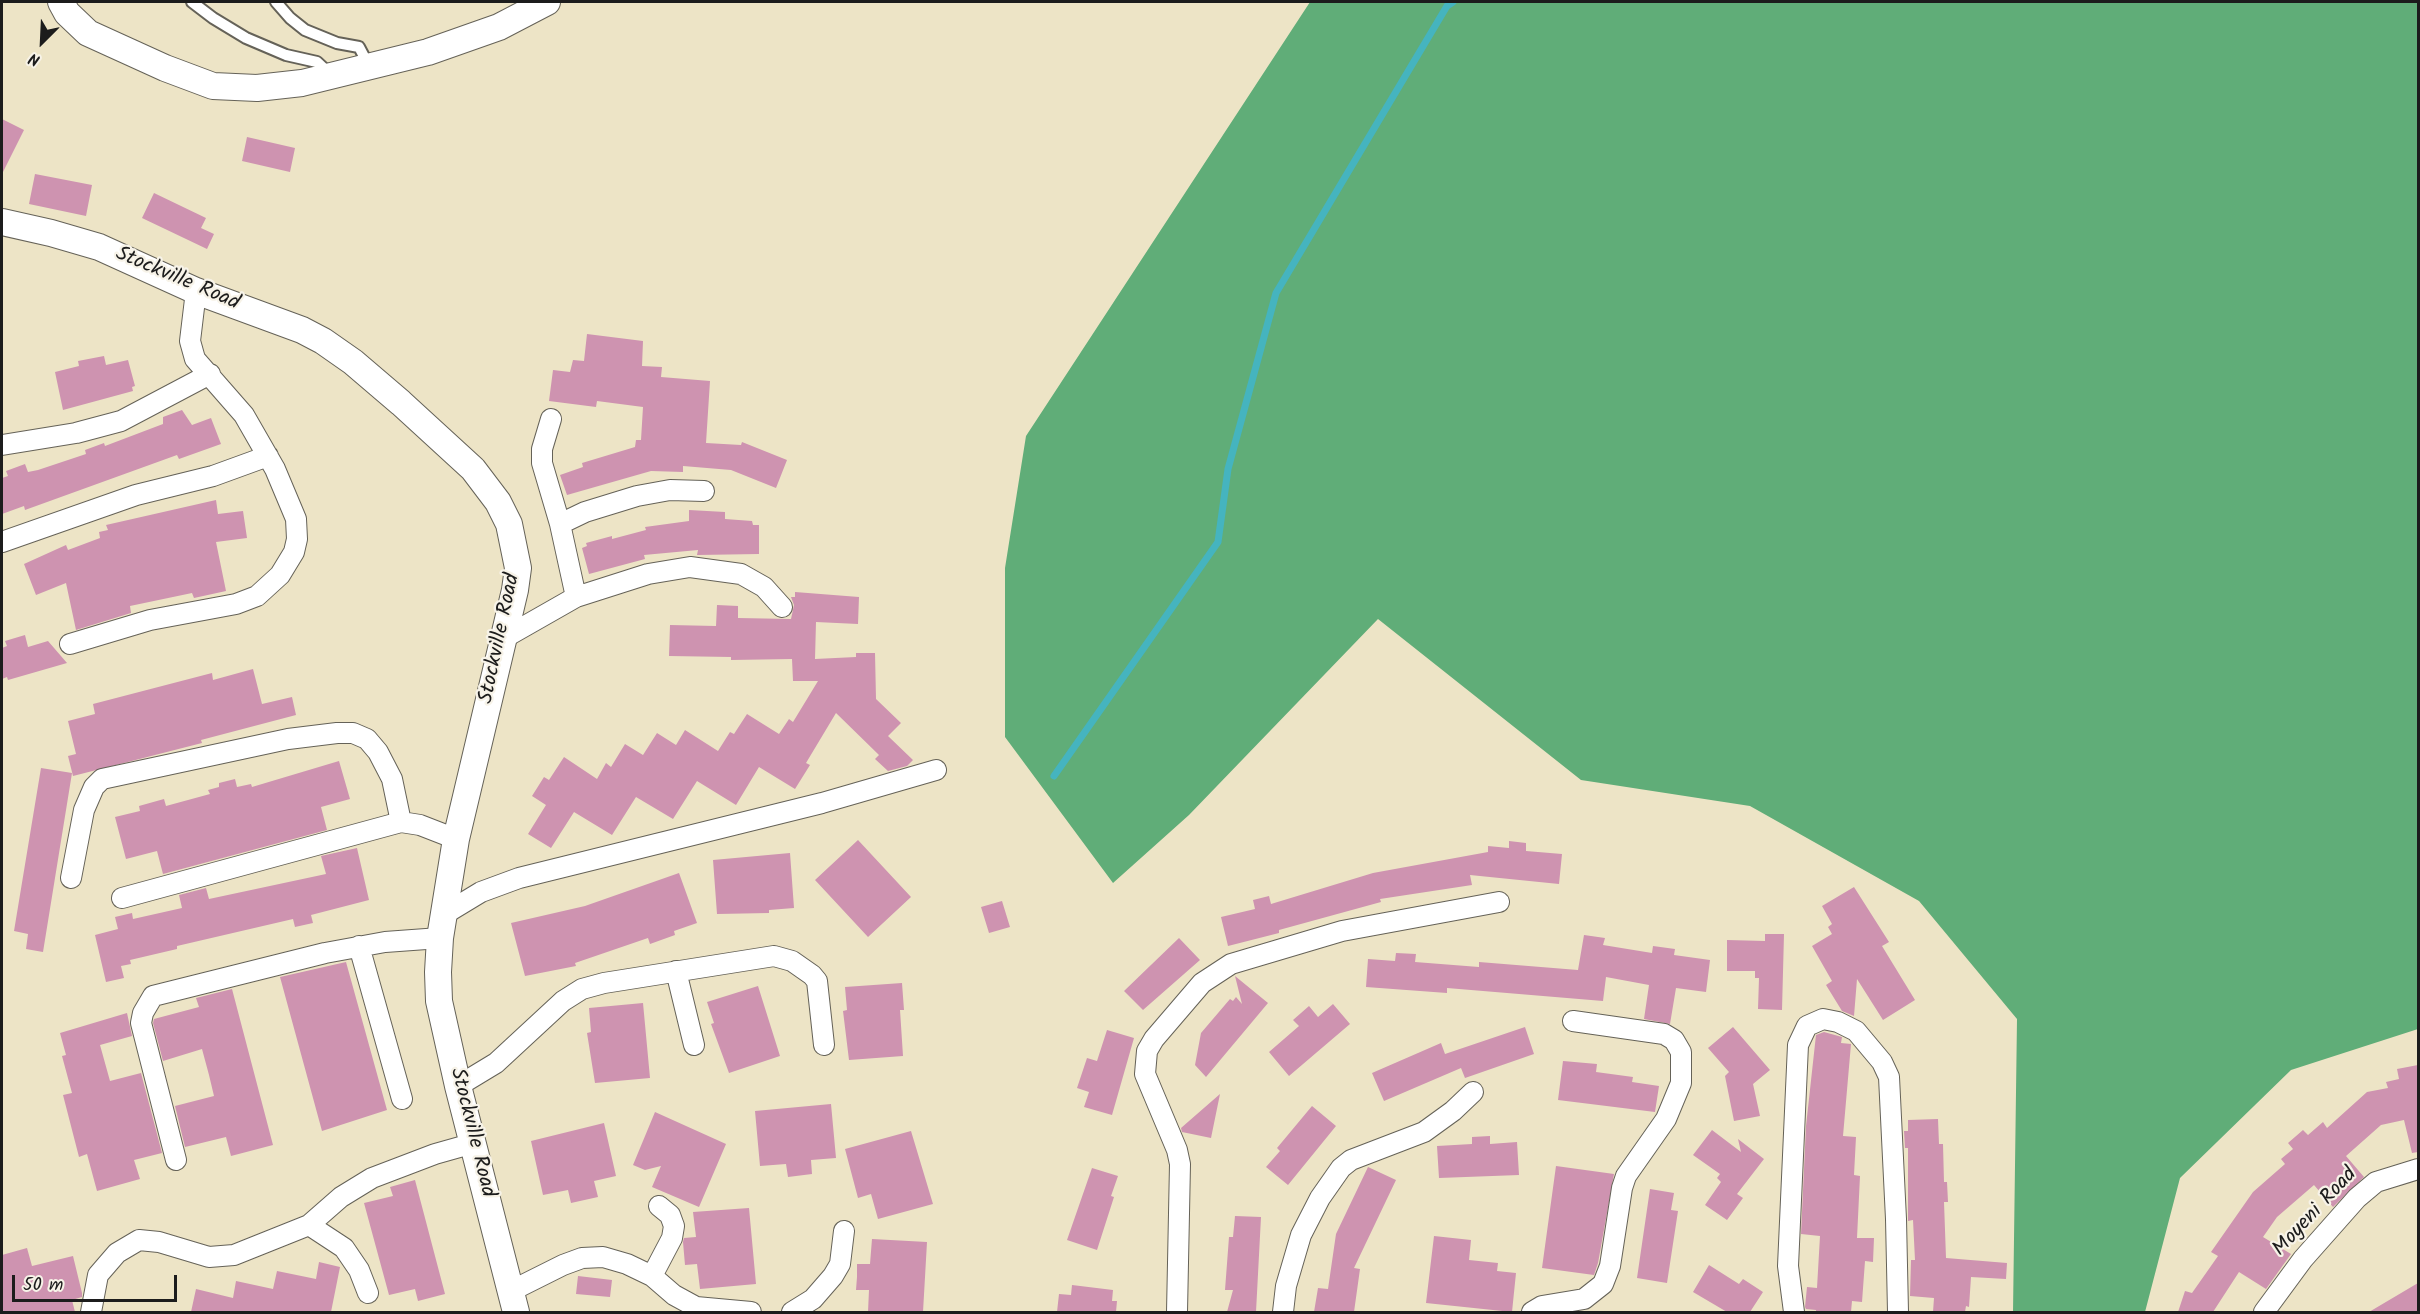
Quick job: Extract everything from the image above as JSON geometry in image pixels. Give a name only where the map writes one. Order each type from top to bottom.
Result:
[{"type":"street","points":[[61,2],[67,13],[88,33],[165,68],[213,86],[257,88],[302,83],[428,52],[499,27],[547,2]]},
{"type":"street","name":"Stockville Road","points":[[2,222],[51,232],[99,248],[196,291],[302,330],[323,342],[393,396],[473,469],[498,502],[515,546],[518,568],[515,590],[456,839],[441,927],[439,1001],[458,1086],[514,1302]]},
{"type":"street","points":[[70,644],[150,620],[236,604],[257,596],[270,587],[294,552],[297,527],[290,501],[268,456],[244,415],[195,359],[190,341],[196,291]]},
{"type":"street","points":[[2,445],[76,434],[121,421],[210,374]]},
{"type":"street","points":[[551,419],[543,449],[542,463],[560,524],[576,597]]},
{"type":"street","points":[[2,542],[136,495],[213,476],[268,456]]},
{"type":"street","points":[[560,524],[585,512],[637,496],[670,490],[704,491]]},
{"type":"street","points":[[504,638],[576,597],[648,574],[690,567],[741,574],[764,587],[782,607]]},
{"type":"street","points":[[71,878],[84,810],[94,788],[102,779],[288,739],[353,733],[367,739],[378,752],[392,779],[401,822]]},
{"type":"street","points":[[176,1160],[141,1023],[143,1013],[153,996],[441,927],[481,892],[519,878],[810,806],[936,770]]},
{"type":"street","points":[[122,898],[401,822],[420,825],[456,839]]},
{"type":"street","points":[[1177,1312],[1180,1164],[1177,1150],[1153,1098],[1145,1074],[1147,1051],[1154,1039],[1202,983],[1232,964],[1342,931],[1499,902]]},
{"type":"street","points":[[359,946],[402,1099]]},
{"type":"street","points":[[458,1086],[496,1063],[571,994],[604,983],[774,956],[792,961],[817,981],[824,1045]]},
{"type":"street","points":[[676,971],[694,1045]]},
{"type":"street","points":[[1794,1312],[1788,1266],[1798,1045],[1807,1026],[1823,1019],[1838,1022],[1861,1035],[1882,1062],[1889,1077],[1898,1312]]},
{"type":"street","points":[[1532,1312],[1542,1306],[1584,1299],[1603,1284],[1610,1266],[1622,1188],[1626,1176],[1666,1119],[1681,1083],[1681,1052],[1674,1040],[1664,1034],[1573,1021]]},
{"type":"street","points":[[1283,1312],[1286,1286],[1301,1235],[1320,1198],[1341,1168],[1351,1160],[1424,1132],[1453,1111],[1473,1092]]},
{"type":"street","points":[[91,1312],[98,1275],[117,1253],[139,1239],[159,1242],[198,1255],[221,1257],[246,1252],[309,1225],[340,1197],[372,1178],[435,1154],[474,1143]]},
{"type":"street","name":"Moyeni Road","points":[[2265,1312],[2303,1259],[2357,1198],[2382,1179],[2418,1169]]},
{"type":"street","points":[[651,1276],[672,1238],[674,1226],[670,1215],[659,1206]]},
{"type":"street","points":[[309,1225],[344,1248],[359,1270],[368,1293]]},
{"type":"street","points":[[792,1312],[813,1299],[833,1276],[840,1264],[844,1231]]},
{"type":"street","points":[[514,1302],[563,1265],[590,1257],[614,1259],[651,1276],[674,1295],[696,1307],[751,1312]]},
{"type":"lane","points":[[192,2],[246,38],[286,55],[317,62],[332,76]]},
{"type":"lane","points":[[276,2],[305,30],[337,43],[359,48],[369,67]]},
{"type":"green space","points":[[1310,2],[2418,2],[2418,1029],[2291,1070],[2180,1178],[2145,1312],[2013,1312],[2017,1019],[1919,901],[1750,806],[1581,780],[1378,619],[1189,815],[1113,883],[1005,737],[1005,568],[1026,436]]},
{"type":"building","points":[[2,119],[24,130],[2,174]]},
{"type":"building","points":[[247,137],[295,148],[290,172],[242,161]]},
{"type":"building","points":[[35,174],[92,185],[86,216],[29,204]]},
{"type":"building","points":[[154,193],[206,218],[201,228],[214,234],[207,249],[142,218]]},
{"type":"building","points":[[587,334],[643,341],[642,366],[662,367],[661,377],[710,381],[706,443],[741,445],[742,442],[787,460],[776,488],[731,470],[683,466],[683,472],[651,471],[567,495],[560,475],[583,467],[582,463],[635,447],[636,440],[641,440],[643,407],[597,401],[596,407],[549,401],[553,370],[570,372],[573,360],[584,361]]},
{"type":"building","points":[[104,356],[106,365],[128,360],[135,386],[132,387],[133,391],[63,410],[55,372],[79,366],[78,361]]},
{"type":"building","points":[[182,410],[192,425],[211,418],[221,444],[179,459],[177,455],[25,510],[24,506],[2,514],[2,478],[8,476],[6,471],[25,464],[28,472],[38,470],[86,454],[85,450],[104,443],[105,446],[163,424],[163,417]]},
{"type":"building","points":[[216,500],[218,514],[243,511],[247,538],[216,542],[226,591],[194,598],[192,593],[130,606],[131,613],[76,630],[66,583],[36,595],[24,564],[66,545],[68,550],[100,538],[99,532],[108,530],[106,525]]},
{"type":"building","points":[[689,510],[725,512],[725,519],[752,521],[753,525],[759,525],[759,554],[697,555],[698,550],[644,555],[645,559],[589,574],[582,548],[587,546],[586,543],[646,530],[645,527],[689,521]]},
{"type":"building","points":[[795,592],[859,597],[858,624],[816,622],[815,659],[856,657],[856,653],[875,653],[876,699],[901,723],[888,736],[913,760],[907,766],[888,771],[875,759],[879,755],[836,713],[806,763],[810,765],[795,789],[759,767],[736,805],[697,781],[673,819],[636,797],[612,835],[574,812],[551,848],[528,834],[546,805],[532,796],[544,777],[549,780],[564,757],[597,779],[606,763],[611,767],[625,744],[643,755],[657,733],[676,745],[685,730],[718,751],[730,732],[734,734],[747,714],[779,734],[789,719],[793,722],[818,681],[793,681],[792,659],[731,660],[731,657],[669,656],[670,625],[716,626],[717,605],[738,606],[738,618],[791,619],[794,605],[791,597],[795,597]]},
{"type":"building","points":[[25,635],[28,647],[48,641],[67,663],[8,680],[7,677],[2,679],[2,648],[7,646],[5,641]]},
{"type":"building","points":[[253,669],[262,704],[292,697],[296,715],[201,740],[202,743],[73,776],[68,756],[76,754],[68,721],[95,714],[93,704],[212,673],[213,680]]},
{"type":"building","points":[[339,761],[350,799],[321,807],[327,830],[163,874],[157,851],[126,859],[115,817],[140,811],[139,806],[164,799],[166,806],[210,794],[208,790],[219,787],[219,783],[235,779],[237,787],[251,784],[252,787]]},
{"type":"building","points":[[41,768],[72,773],[43,952],[26,949],[28,934],[14,931]]},
{"type":"building","points":[[858,840],[911,897],[868,937],[815,880]]},
{"type":"building","points":[[1509,841],[1526,843],[1526,851],[1562,854],[1559,884],[1470,875],[1472,885],[1380,899],[1381,902],[1228,946],[1221,917],[1255,909],[1253,900],[1269,896],[1271,904],[1373,873],[1488,852],[1488,846],[1509,848]]},
{"type":"building","points":[[357,848],[369,900],[311,915],[313,923],[295,927],[293,919],[177,946],[177,949],[130,960],[131,964],[121,966],[124,978],[106,982],[95,935],[118,929],[115,917],[132,913],[133,919],[182,908],[179,895],[206,888],[209,899],[326,874],[321,856]]},
{"type":"building","points":[[790,853],[794,908],[769,910],[769,913],[717,914],[713,860]]},
{"type":"building","points":[[679,873],[697,923],[674,931],[675,935],[650,944],[648,938],[575,963],[576,966],[525,976],[511,923],[585,906]]},
{"type":"building","points":[[1854,887],[1889,942],[1882,946],[1915,1000],[1883,1020],[1857,979],[1854,1016],[1842,1011],[1826,985],[1832,981],[1812,946],[1832,934],[1828,927],[1832,924],[1822,906]]},
{"type":"building","points":[[1002,901],[1010,927],[989,933],[981,907]]},
{"type":"building","points":[[1765,934],[1784,934],[1782,1010],[1758,1009],[1759,978],[1755,978],[1755,971],[1727,971],[1727,940],[1765,941]]},
{"type":"building","points":[[1584,935],[1605,938],[1603,945],[1652,953],[1653,946],[1675,949],[1674,955],[1710,960],[1706,992],[1676,988],[1670,1024],[1644,1019],[1649,985],[1606,977],[1603,1001],[1447,988],[1447,993],[1366,987],[1368,959],[1395,961],[1396,953],[1416,954],[1415,962],[1479,967],[1479,962],[1578,970]]},
{"type":"building","points":[[1179,938],[1200,960],[1143,1010],[1124,991]]},
{"type":"building","points":[[346,962],[387,1110],[322,1131],[280,977]]},
{"type":"building","points":[[1235,976],[1268,1003],[1206,1077],[1195,1065],[1201,1033],[1230,999],[1233,1001],[1236,997],[1242,1004]]},
{"type":"building","points":[[902,983],[904,1010],[900,1010],[903,1056],[849,1060],[843,1011],[847,1010],[845,987]]},
{"type":"building","points":[[758,986],[780,1056],[729,1073],[711,1024],[714,1023],[707,1002]]},
{"type":"building","points":[[232,989],[273,1145],[231,1156],[226,1137],[185,1147],[175,1106],[214,1096],[209,1075],[202,1049],[163,1061],[153,1023],[154,1019],[199,1007],[196,998]]},
{"type":"building","points":[[643,1003],[650,1078],[595,1083],[587,1033],[591,1032],[589,1008]]},
{"type":"building","points":[[1333,1004],[1350,1024],[1289,1076],[1269,1052],[1299,1026],[1293,1020],[1309,1006],[1318,1017]]},
{"type":"building","points":[[127,1013],[132,1036],[100,1045],[110,1081],[141,1073],[162,1153],[134,1160],[140,1179],[97,1191],[87,1154],[79,1157],[63,1095],[72,1093],[62,1056],[66,1055],[60,1033]]},
{"type":"building","points":[[1525,1027],[1534,1054],[1465,1078],[1461,1068],[1384,1101],[1372,1073],[1441,1043],[1445,1054]]},
{"type":"building","points":[[1733,1027],[1770,1070],[1753,1084],[1760,1116],[1734,1121],[1725,1076],[1729,1072],[1708,1048]]},
{"type":"building","points":[[1107,1030],[1134,1038],[1112,1115],[1084,1107],[1089,1092],[1077,1088],[1087,1058],[1097,1061]]},
{"type":"building","points":[[1824,1032],[1842,1037],[1841,1043],[1851,1044],[1843,1136],[1856,1137],[1854,1175],[1860,1176],[1857,1238],[1874,1238],[1873,1262],[1865,1261],[1862,1302],[1852,1301],[1851,1312],[1816,1312],[1816,1310],[1805,1307],[1807,1287],[1817,1288],[1820,1236],[1801,1234],[1806,1126],[1816,1035]]},
{"type":"building","points":[[1563,1061],[1597,1064],[1596,1072],[1633,1077],[1632,1082],[1659,1086],[1655,1112],[1558,1100]]},
{"type":"building","points":[[2418,1065],[2418,1152],[2412,1153],[2404,1120],[2381,1125],[2346,1156],[2364,1177],[2333,1207],[2314,1185],[2277,1217],[2263,1237],[2291,1254],[2266,1289],[2239,1272],[2213,1312],[2178,1312],[2185,1291],[2192,1293],[2218,1256],[2211,1252],[2253,1192],[2285,1164],[2281,1159],[2293,1149],[2288,1143],[2303,1130],[2308,1135],[2323,1122],[2327,1128],[2367,1092],[2388,1088],[2386,1082],[2399,1079],[2397,1069]]},
{"type":"building","points":[[1220,1094],[1211,1138],[1182,1132],[1181,1128]]},
{"type":"building","points":[[831,1104],[836,1158],[811,1160],[812,1174],[788,1177],[786,1164],[760,1166],[755,1111]]},
{"type":"building","points":[[1312,1106],[1336,1126],[1288,1185],[1266,1167],[1280,1151],[1277,1148]]},
{"type":"building","points":[[655,1112],[726,1144],[699,1207],[652,1187],[661,1166],[645,1170],[633,1165]]},
{"type":"building","points":[[1938,1119],[1939,1144],[1943,1144],[1944,1182],[1947,1182],[1948,1202],[1944,1202],[1946,1258],[2007,1263],[2006,1279],[1971,1277],[1969,1307],[1966,1306],[1965,1312],[1933,1312],[1934,1298],[1910,1296],[1911,1260],[1915,1260],[1913,1220],[1908,1221],[1908,1148],[1905,1148],[1904,1131],[1908,1131],[1908,1120]]},
{"type":"building","points":[[604,1123],[616,1176],[594,1181],[598,1197],[571,1203],[568,1190],[543,1195],[531,1141]]},
{"type":"building","points":[[1712,1130],[1741,1152],[1738,1139],[1764,1159],[1737,1194],[1743,1198],[1727,1220],[1705,1205],[1721,1182],[1717,1178],[1720,1174],[1693,1155]]},
{"type":"building","points":[[911,1131],[933,1204],[878,1219],[871,1194],[858,1198],[845,1149]]},
{"type":"building","points":[[1490,1136],[1490,1144],[1517,1142],[1519,1175],[1439,1178],[1437,1146],[1472,1144],[1472,1137]]},
{"type":"building","points":[[1556,1166],[1614,1174],[1594,1275],[1542,1268]]},
{"type":"building","points":[[1368,1167],[1396,1180],[1354,1268],[1360,1269],[1354,1312],[1314,1312],[1318,1288],[1328,1289],[1336,1234]]},
{"type":"building","points":[[1092,1168],[1118,1176],[1111,1196],[1114,1197],[1097,1250],[1067,1240]]},
{"type":"building","points":[[415,1180],[445,1294],[418,1301],[415,1289],[389,1295],[364,1203],[393,1196],[390,1187]]},
{"type":"building","points":[[1650,1189],[1674,1193],[1671,1210],[1678,1211],[1667,1283],[1637,1278]]},
{"type":"building","points":[[749,1208],[756,1284],[700,1289],[697,1264],[685,1265],[684,1238],[696,1237],[693,1212]]},
{"type":"building","points":[[1235,1216],[1261,1217],[1256,1312],[1227,1312],[1233,1290],[1225,1290],[1229,1237],[1233,1237]]},
{"type":"building","points":[[1434,1236],[1471,1240],[1469,1260],[1498,1263],[1497,1271],[1516,1273],[1512,1312],[1426,1303]]},
{"type":"building","points":[[872,1239],[927,1242],[923,1312],[868,1312],[869,1290],[856,1290],[857,1264],[870,1264]]},
{"type":"building","points":[[27,1248],[32,1266],[73,1256],[82,1293],[82,1297],[72,1300],[75,1312],[2,1312],[2,1255]]},
{"type":"building","points":[[319,1262],[340,1267],[331,1312],[191,1312],[196,1289],[233,1298],[236,1281],[273,1289],[277,1271],[316,1279]]},
{"type":"building","points":[[1709,1265],[1739,1284],[1743,1279],[1763,1292],[1750,1312],[1727,1312],[1693,1292]]},
{"type":"building","points":[[578,1276],[612,1280],[610,1297],[576,1294]]},
{"type":"building","points":[[2418,1283],[2418,1312],[2369,1312]]},
{"type":"building","points":[[1072,1285],[1113,1290],[1112,1301],[1117,1301],[1116,1312],[1057,1312],[1059,1294],[1071,1295]]},
{"type":"waterway","points":[[1054,776],[1218,542],[1228,469],[1276,293],[1447,6],[1453,2]]}]
